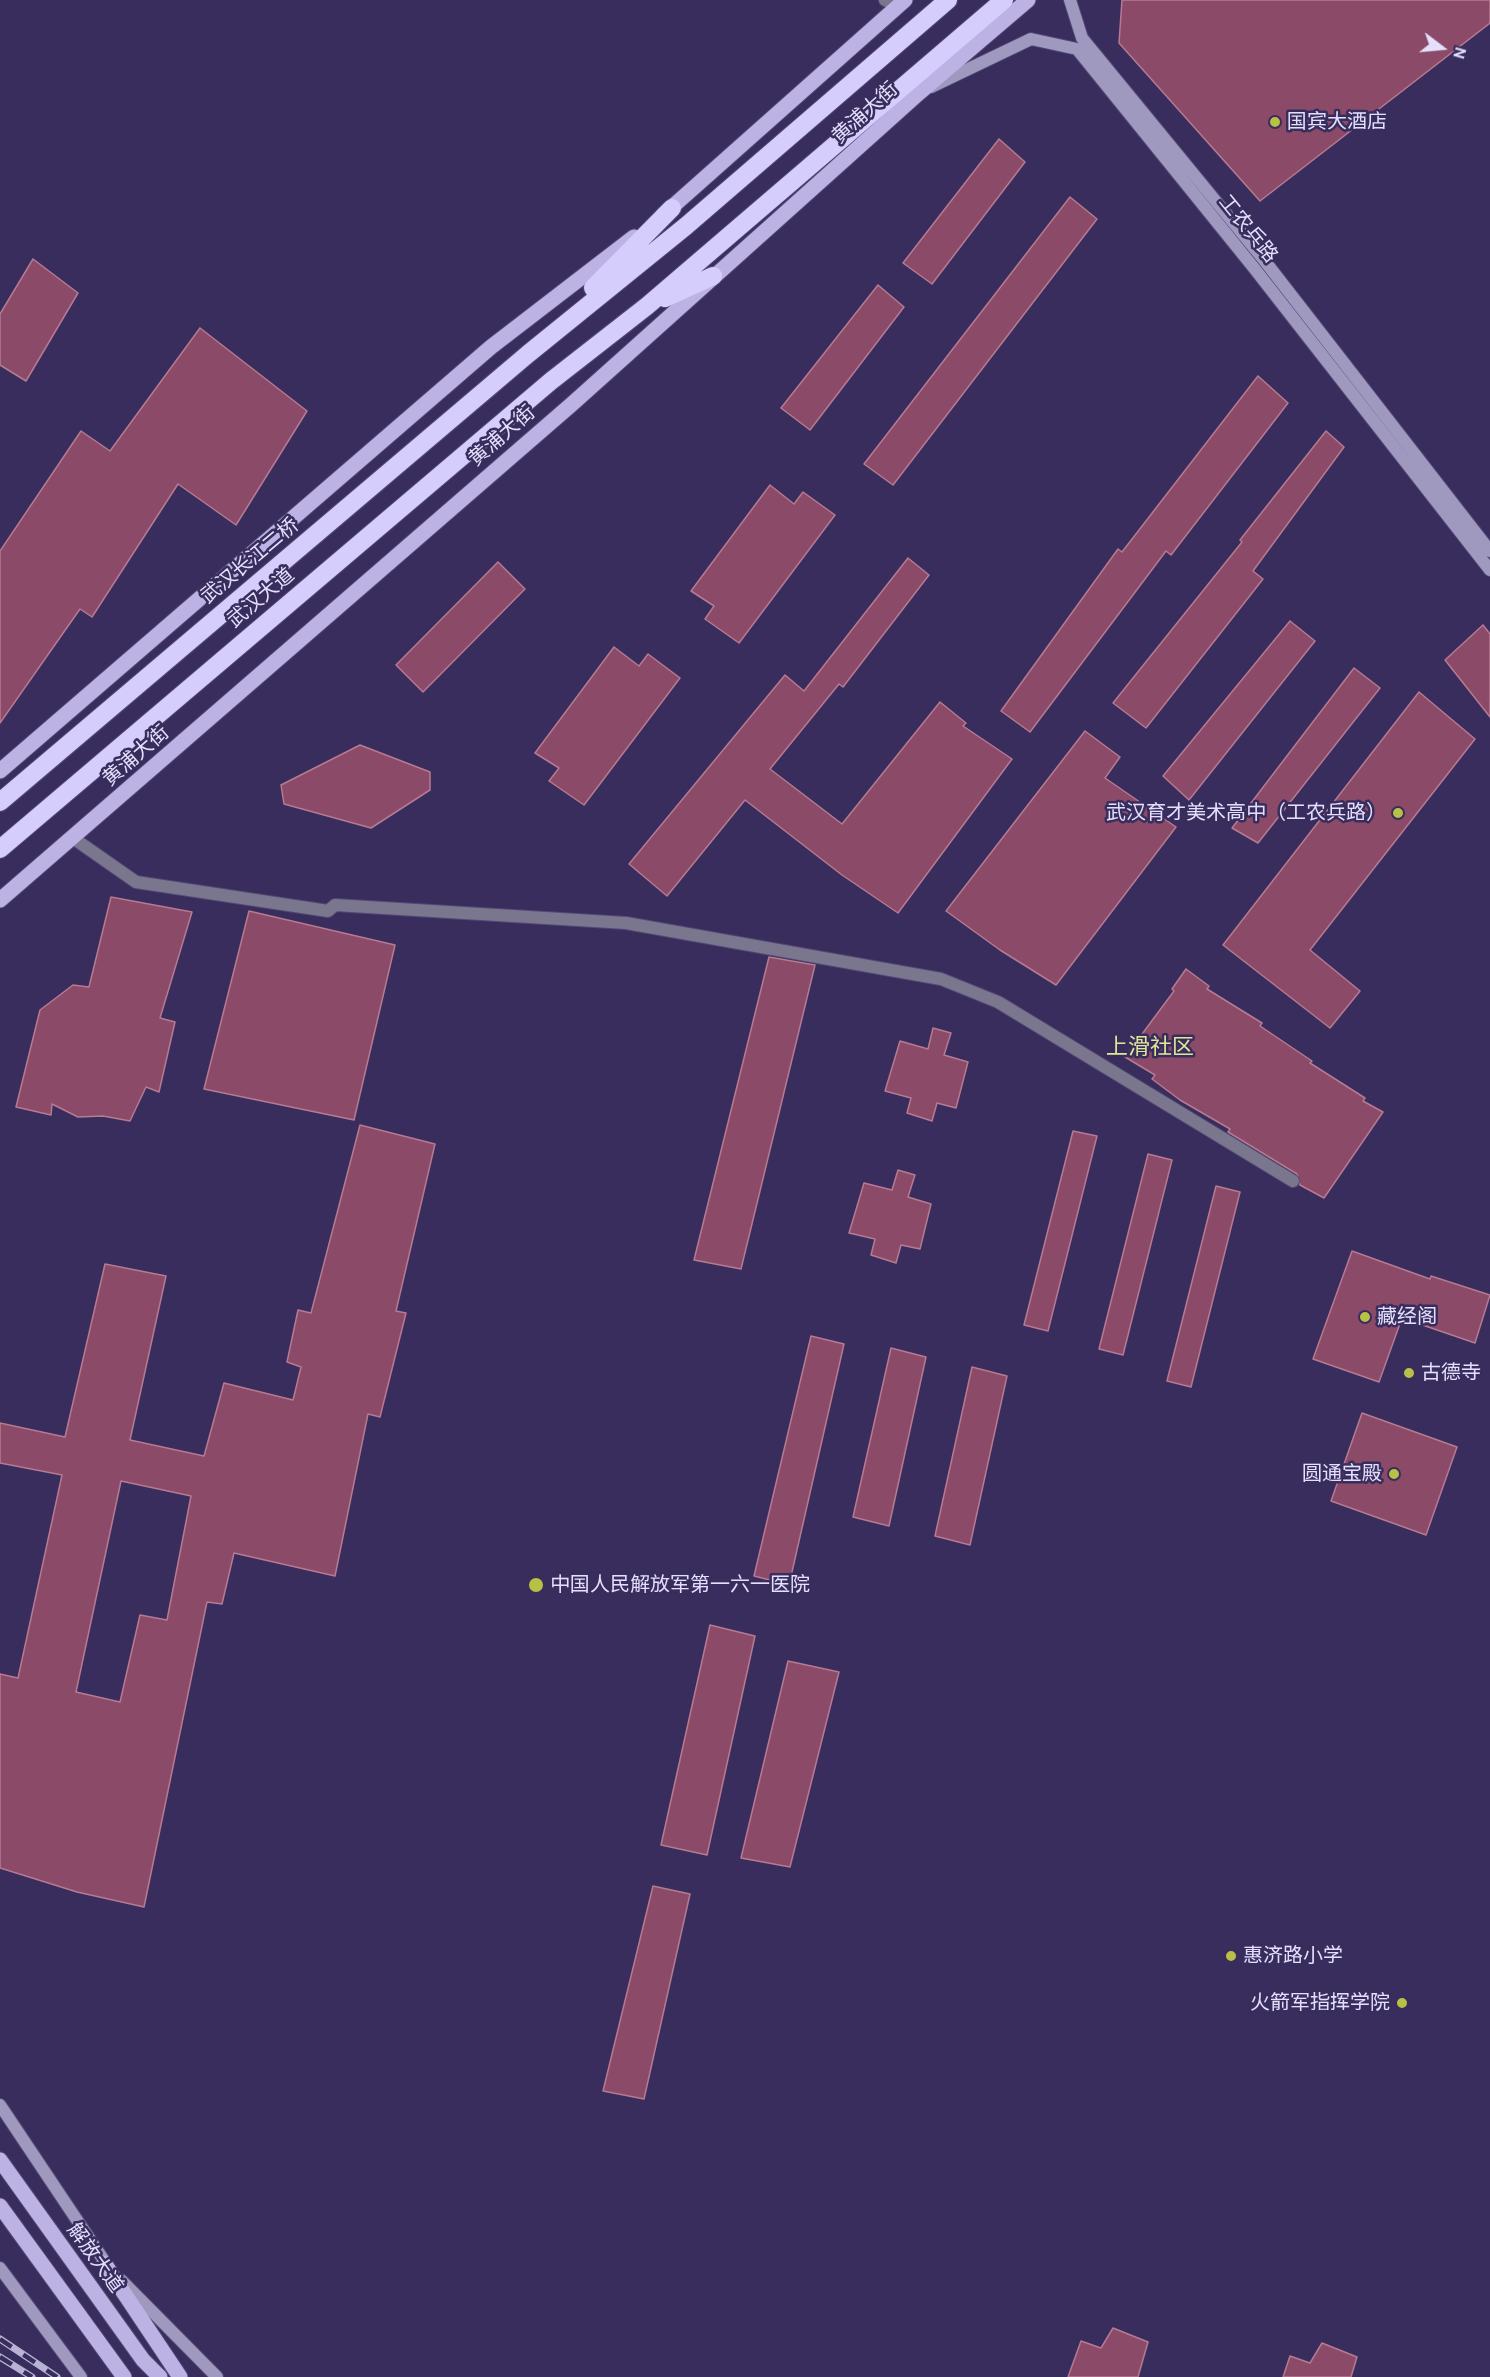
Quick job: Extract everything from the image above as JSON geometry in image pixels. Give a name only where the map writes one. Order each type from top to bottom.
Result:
[{"type":"highway","points":[[528,354],[686,226],[948,0]]},
{"type":"highway","points":[[647,306],[1004,0]]},
{"type":"highway","points":[[528,354],[672,208]]},
{"type":"highway","points":[[647,306],[713,276]]},
{"type":"highway","name":"武汉大道","points":[[0,849],[551,381],[647,306]]},
{"type":"highway","name":"武汉长江二桥","points":[[0,802],[528,354]]},
{"type":"main road","name":"黄浦大街","points":[[0,900],[554,419],[920,93],[1028,0]]},
{"type":"main road","points":[[0,771],[491,347],[672,208],[896,2]]},
{"type":"main road","name":"解放大道","points":[[0,2160],[142,2360],[160,2377]]},
{"type":"main road","points":[[0,2206],[124,2376]]},
{"type":"main road","points":[[104,2263],[180,2377]]},
{"type":"street","name":"工农兵路","points":[[1070,0],[1082,38],[1264,260],[1490,551]]},
{"type":"street","name":"工农兵路","points":[[920,93],[1031,39],[1077,50],[1254,268],[1490,570]]},
{"type":"street","points":[[73,838],[136,882],[328,911],[335,905],[626,923],[941,979],[998,1002],[1293,1181]]},
{"type":"street","name":"解放大道","points":[[0,2106],[104,2263],[217,2377]]},
{"type":"street","points":[[0,2268],[81,2377]]},
{"type":"building","name":"国宾大酒店","points":[[1122,0],[1490,0],[1490,23],[1260,201],[1119,43]]},
{"type":"building","points":[[999,139],[1025,162],[932,284],[903,263]]},
{"type":"building","points":[[1070,197],[1097,219],[893,485],[864,464]]},
{"type":"building","points":[[33,259],[78,293],[26,381],[0,365],[0,314]]},
{"type":"building","points":[[878,285],[904,307],[810,430],[781,408]]},
{"type":"building","points":[[200,328],[307,411],[236,525],[178,484],[92,617],[80,609],[0,723],[0,551],[81,431],[110,451]]},
{"type":"building","points":[[1258,376],[1288,403],[1171,555],[1166,551],[1030,732],[1001,711],[1118,549],[1122,552]]},
{"type":"building","points":[[1326,431],[1344,447],[1253,571],[1263,579],[1146,728],[1113,703],[1242,542],[1240,540]]},
{"type":"building","points":[[770,485],[794,504],[803,492],[835,515],[739,643],[705,619],[714,606],[691,591]]},
{"type":"building","points":[[908,558],[929,575],[843,687],[839,684],[770,769],[842,824],[940,702],[966,723],[963,726],[1012,759],[898,913],[842,875],[745,800],[667,896],[629,864],[785,675],[804,691]]},
{"type":"building","points":[[498,562],[525,589],[423,692],[396,665]]},
{"type":"building","points":[[1290,621],[1315,641],[1189,800],[1163,776]]},
{"type":"building","points":[[1483,625],[1490,634],[1490,717],[1445,660]]},
{"type":"building","points":[[614,647],[639,666],[648,654],[680,678],[584,805],[549,781],[559,768],[535,753]]},
{"type":"building","points":[[1354,668],[1380,688],[1258,843],[1232,828]]},
{"type":"building","points":[[1419,692],[1475,739],[1310,950],[1360,991],[1330,1028],[1223,945]]},
{"type":"building","points":[[1085,731],[1120,757],[1105,778],[1176,827],[1056,985],[1000,950],[946,911]]},
{"type":"building","points":[[360,745],[430,772],[430,790],[371,828],[284,804],[281,785]]},
{"type":"building","points":[[111,897],[192,912],[160,1018],[175,1022],[159,1092],[146,1087],[130,1121],[103,1116],[78,1117],[52,1104],[51,1115],[16,1107],[40,1010],[73,985],[89,987]]},
{"type":"building","points":[[249,911],[395,945],[354,1120],[204,1089]]},
{"type":"building","points":[[769,957],[815,965],[741,1269],[694,1260]]},
{"type":"building","points":[[1186,969],[1209,986],[1207,989],[1262,1023],[1260,1026],[1312,1061],[1310,1063],[1365,1098],[1363,1101],[1383,1112],[1324,1198],[1300,1185],[1297,1174],[1228,1132],[1230,1129],[1180,1100],[1152,1079],[1155,1075],[1125,1057],[1174,991],[1172,989]]},
{"type":"building","points":[[933,1028],[951,1033],[944,1055],[968,1062],[956,1108],[937,1103],[932,1121],[907,1113],[911,1098],[885,1091],[900,1041],[928,1049]]},
{"type":"building","points":[[360,1125],[435,1144],[396,1311],[406,1313],[380,1417],[368,1414],[335,1576],[234,1553],[222,1604],[207,1602],[144,1907],[77,1892],[0,1868],[0,1674],[18,1678],[62,1475],[0,1463],[0,1423],[65,1437],[105,1264],[166,1276],[130,1440],[204,1456],[224,1383],[293,1400],[301,1367],[287,1362],[298,1310],[311,1313]],"holes":[[[121,1481],[191,1496],[167,1620],[140,1615],[120,1702],[76,1692]]]},
{"type":"building","points":[[1073,1131],[1097,1136],[1048,1331],[1024,1325]]},
{"type":"building","points":[[1148,1154],[1172,1160],[1123,1355],[1099,1349]]},
{"type":"building","points":[[898,1170],[915,1175],[908,1197],[931,1204],[920,1249],[901,1245],[896,1263],[871,1255],[875,1239],[849,1233],[864,1183],[892,1190]]},
{"type":"building","points":[[1216,1186],[1240,1192],[1191,1387],[1167,1381]]},
{"type":"building","name":"藏经阁","points":[[1352,1251],[1430,1279],[1431,1276],[1490,1295],[1475,1343],[1402,1318],[1379,1382],[1313,1359]]},
{"type":"building","points":[[811,1336],[844,1344],[789,1585],[754,1576]]},
{"type":"building","points":[[891,1348],[926,1357],[889,1526],[853,1517]]},
{"type":"building","points":[[972,1367],[1007,1376],[970,1545],[935,1536]]},
{"type":"building","name":"圆通宝殿","points":[[1362,1413],[1457,1447],[1426,1535],[1331,1501]]},
{"type":"building","points":[[710,1625],[755,1636],[707,1855],[661,1845]]},
{"type":"building","points":[[788,1661],[839,1672],[790,1867],[741,1858]]},
{"type":"building","points":[[653,1886],[690,1894],[644,2099],[603,2091]]},
{"type":"building","points":[[1113,2328],[1148,2342],[1138,2377],[1068,2377],[1081,2341],[1101,2348]]},
{"type":"building","points":[[1322,2343],[1357,2357],[1351,2377],[1283,2377],[1290,2356],[1310,2363]]},
{"type":"railway","points":[[0,2339],[57,2377]]},
{"type":"railway","points":[[0,2357],[32,2377]]},
{"type":"place","name":"国宾大酒店","points":[[1275,122]]},
{"type":"place","name":"武汉育才美术高中（工农兵路）","points":[[1398,813]]},
{"type":"place","name":"藏经阁","points":[[1365,1317]]},
{"type":"place","name":"古德寺","points":[[1409,1373]]},
{"type":"place","name":"圆通宝殿","points":[[1394,1474]]},
{"type":"place","name":"中国人民解放军第一六一医院","points":[[536,1585]]},
{"type":"place","name":"惠济路小学","points":[[1231,1956]]},
{"type":"place","name":"火箭军指挥学院","points":[[1402,2003]]},
{"type":"district","name":"上滑社区","points":[[1150,1048]]}]
